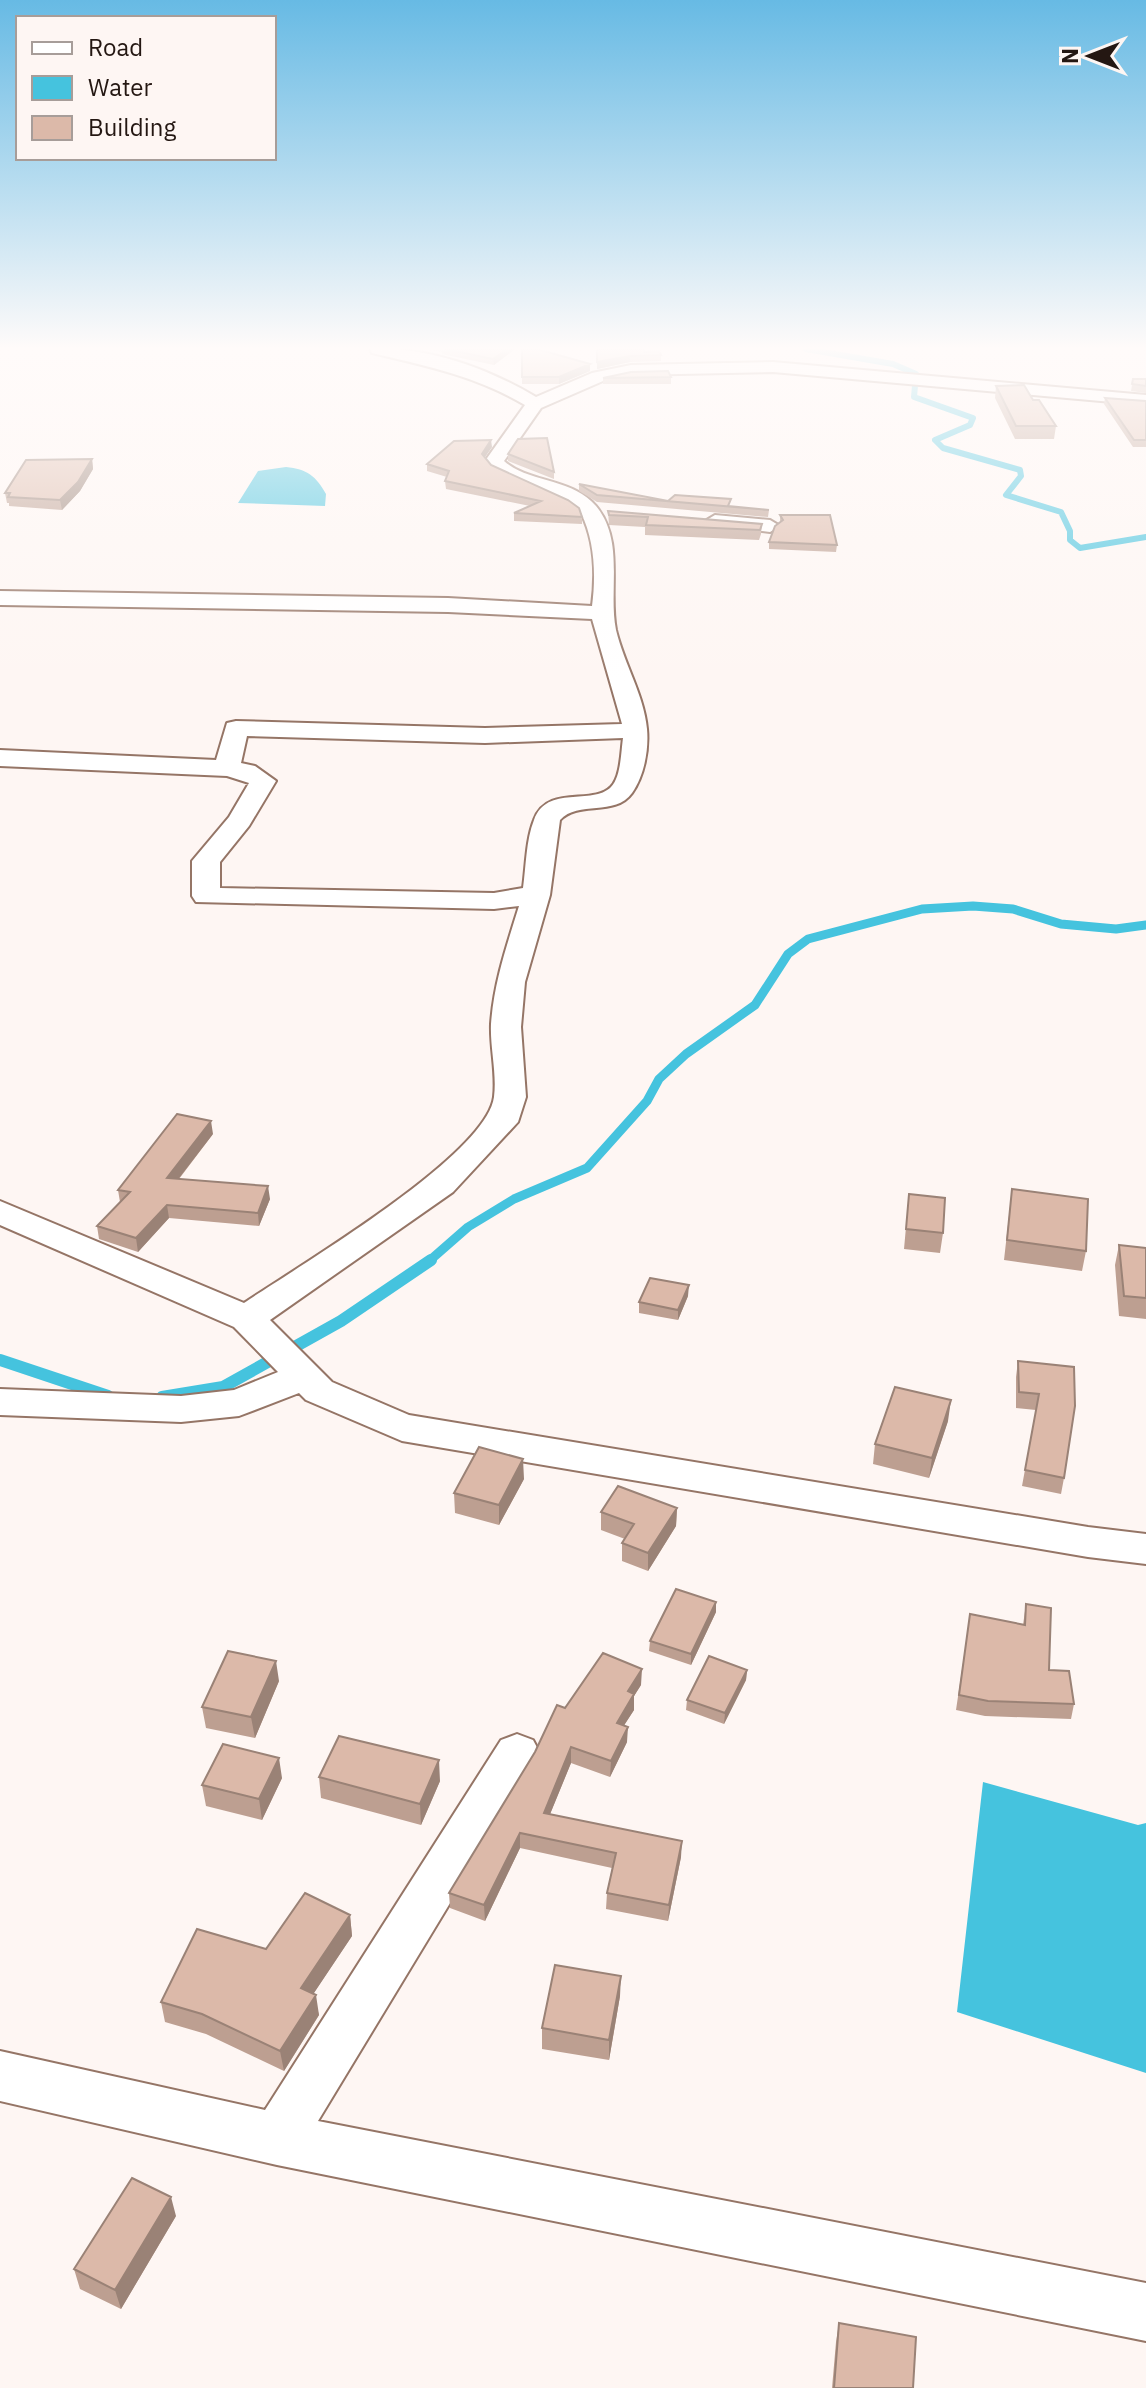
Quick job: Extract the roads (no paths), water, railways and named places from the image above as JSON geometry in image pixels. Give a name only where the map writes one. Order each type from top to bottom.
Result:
[{"type":"street","points":[[254,1324],[441,1185],[502,1122],[510,1097],[506,1027],[510,982],[536,895],[550,814],[564,805],[602,800],[616,794],[625,785],[635,730],[606,638],[602,613],[605,582],[597,529],[590,511],[577,501],[500,468],[494,460]]},
{"type":"street","points":[[590,511],[620,513]]},
{"type":"street","points":[[695,520],[770,526]]},
{"type":"street","points":[[0,598],[448,605],[602,613]]},
{"type":"street","points":[[227,768],[236,728],[515,738],[635,730]]},
{"type":"street","points":[[0,758],[227,768],[246,771],[263,781],[240,820],[206,861],[206,896],[494,901],[536,895]]},
{"type":"street","points":[[0,1212],[254,1324],[319,1391],[402,1427],[1088,1542],[1146,1549]]},
{"type":"street","points":[[0,1402],[181,1409],[239,1403],[300,1371]]},
{"type":"street","points":[[277,2139],[517,1753]]},
{"type":"street","points":[[0,2076],[277,2139],[1146,2312]]},
{"type":"water","points":[[286,467],[305,472],[318,482],[326,494],[325,506],[238,503],[258,471]]},
{"type":"water","points":[[983,1782],[1138,1825],[1146,1823],[1146,2073],[957,2012]]},
{"type":"waterway","points":[[987,460],[1020,470],[1021,476],[1006,495],[1061,512],[1070,531],[1070,540],[1080,548],[1146,537]]},
{"type":"waterway","points":[[428,1262],[468,1227],[514,1199],[587,1168],[647,1101],[659,1079],[686,1054],[755,1005],[788,954],[808,939],[922,909],[973,906],[1013,909],[1061,924],[1116,929],[1146,925]]},
{"type":"waterway","points":[[162,1397],[223,1387],[341,1321],[431,1260]]},
{"type":"waterway","points":[[0,1360],[108,1396]]}]
